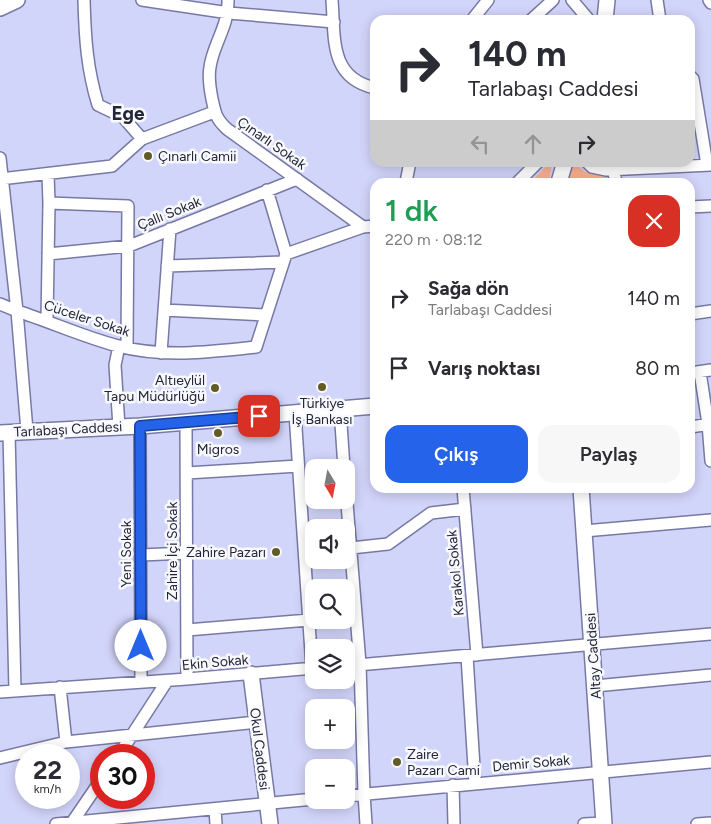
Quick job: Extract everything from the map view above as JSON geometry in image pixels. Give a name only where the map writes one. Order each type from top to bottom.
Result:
[{"type":"main road","points":[[0,8],[17,0]]},
{"type":"main road","points":[[606,15],[607,0]]},
{"type":"main road","name":"Tarlabaşı Caddesi","points":[[5,432],[140,426],[370,406]]},
{"type":"main road","name":"Altay Caddesi","points":[[581,493],[604,823]]},
{"type":"main road","name":"Okul Caddesi","points":[[251,674],[270,824]]},
{"type":"street","points":[[84,0],[84,41],[90,77],[98,105],[123,117],[142,139]]},
{"type":"street","points":[[142,0],[228,13],[334,22]]},
{"type":"street","name":"Çınarlı Sokak","points":[[228,0],[228,13],[210,67],[210,84],[214,112],[218,121],[226,130],[369,226]]},
{"type":"street","points":[[332,0],[338,59],[347,75],[364,86],[370,87]]},
{"type":"street","points":[[476,15],[488,0]]},
{"type":"street","points":[[536,15],[553,0]]},
{"type":"street","points":[[572,0],[585,15]]},
{"type":"street","points":[[657,0],[659,15]]},
{"type":"street","points":[[1,179],[112,166],[142,139],[214,112]]},
{"type":"street","points":[[695,117],[707,135],[709,165],[695,166]]},
{"type":"street","points":[[0,158],[17,311],[27,432]]},
{"type":"street","points":[[522,178],[533,167]]},
{"type":"street","points":[[592,167],[613,169],[661,167]]},
{"type":"street","points":[[613,169],[615,178]]},
{"type":"street","points":[[47,320],[48,174]]},
{"type":"street","name":"Çallı Sokak","points":[[48,254],[128,246],[297,179]]},
{"type":"street","points":[[164,310],[266,315],[285,258],[267,190]]},
{"type":"street","points":[[49,203],[128,206],[123,347],[115,365],[119,427]]},
{"type":"street","points":[[695,207],[711,206]]},
{"type":"street","points":[[168,266],[285,258],[369,226]]},
{"type":"street","points":[[161,353],[170,229]]},
{"type":"street","name":"Cüceler Sokak","points":[[0,304],[123,347],[161,353],[208,353],[256,347],[266,315]]},
{"type":"street","points":[[695,313],[711,311]]},
{"type":"street","points":[[700,372],[710,424],[711,461]]},
{"type":"street","points":[[340,409],[343,459]]},
{"type":"street","points":[[295,413],[306,579]]},
{"type":"street","name":"Zahire İçi Sokak","points":[[186,422],[188,679]]},
{"type":"street","points":[[695,426],[710,424]]},
{"type":"street","name":"Yeni Sokak","points":[[140,426],[141,682]]},
{"type":"street","points":[[5,432],[15,691]]},
{"type":"street","points":[[186,473],[298,466]]},
{"type":"street","name":"Karakol Sokak","points":[[463,493],[472,656],[475,783]]},
{"type":"street","points":[[355,548],[388,544],[431,513],[465,509]]},
{"type":"street","points":[[584,531],[711,520]]},
{"type":"street","points":[[141,555],[187,553]]},
{"type":"street","points":[[353,569],[360,664],[366,824]]},
{"type":"street","points":[[187,630],[305,620]]},
{"type":"street","points":[[355,665],[711,634]]},
{"type":"street","name":"Ekin Sokak","points":[[0,692],[167,681],[305,669]]},
{"type":"street","points":[[595,686],[711,675]]},
{"type":"street","points":[[127,744],[167,681]]},
{"type":"street","points":[[60,687],[66,742]]},
{"type":"street","points":[[0,758],[66,742],[257,722]]},
{"type":"street","name":"Demir Sokak","points":[[355,795],[711,762]]},
{"type":"street","points":[[454,785],[454,824]]},
{"type":"street","points":[[72,823],[90,796]]},
{"type":"street","points":[[56,824],[158,819],[215,809],[305,800]]},
{"type":"street","points":[[215,809],[216,824]]},
{"type":"street","points":[[584,824],[604,823]]},
{"type":"street","points":[[698,824],[711,823]]},
{"type":"shaded area","points":[[545,167],[551,167],[550,178],[535,178]]},
{"type":"shaded area","points":[[571,167],[579,167],[585,172],[608,174],[608,178],[570,178]]},
{"type":"place","name":"Çınarlı Camii","points":[[148,156]]},
{"type":"place","name":"Türkiye İş Bankası","points":[[322,387]]},
{"type":"place","name":"Altıeylül Tapu Müdürlüğü","points":[[215,388]]},
{"type":"place","name":"Migros","points":[[218,433]]},
{"type":"place","name":"Zahire Pazarı","points":[[276,552]]},
{"type":"place","name":"Zaire Pazarı Cami","points":[[397,762]]},
{"type":"district","name":"Ege","points":[[128,113]]},
{"type":"route","points":[[141,646],[140,426],[259,416]]}]
